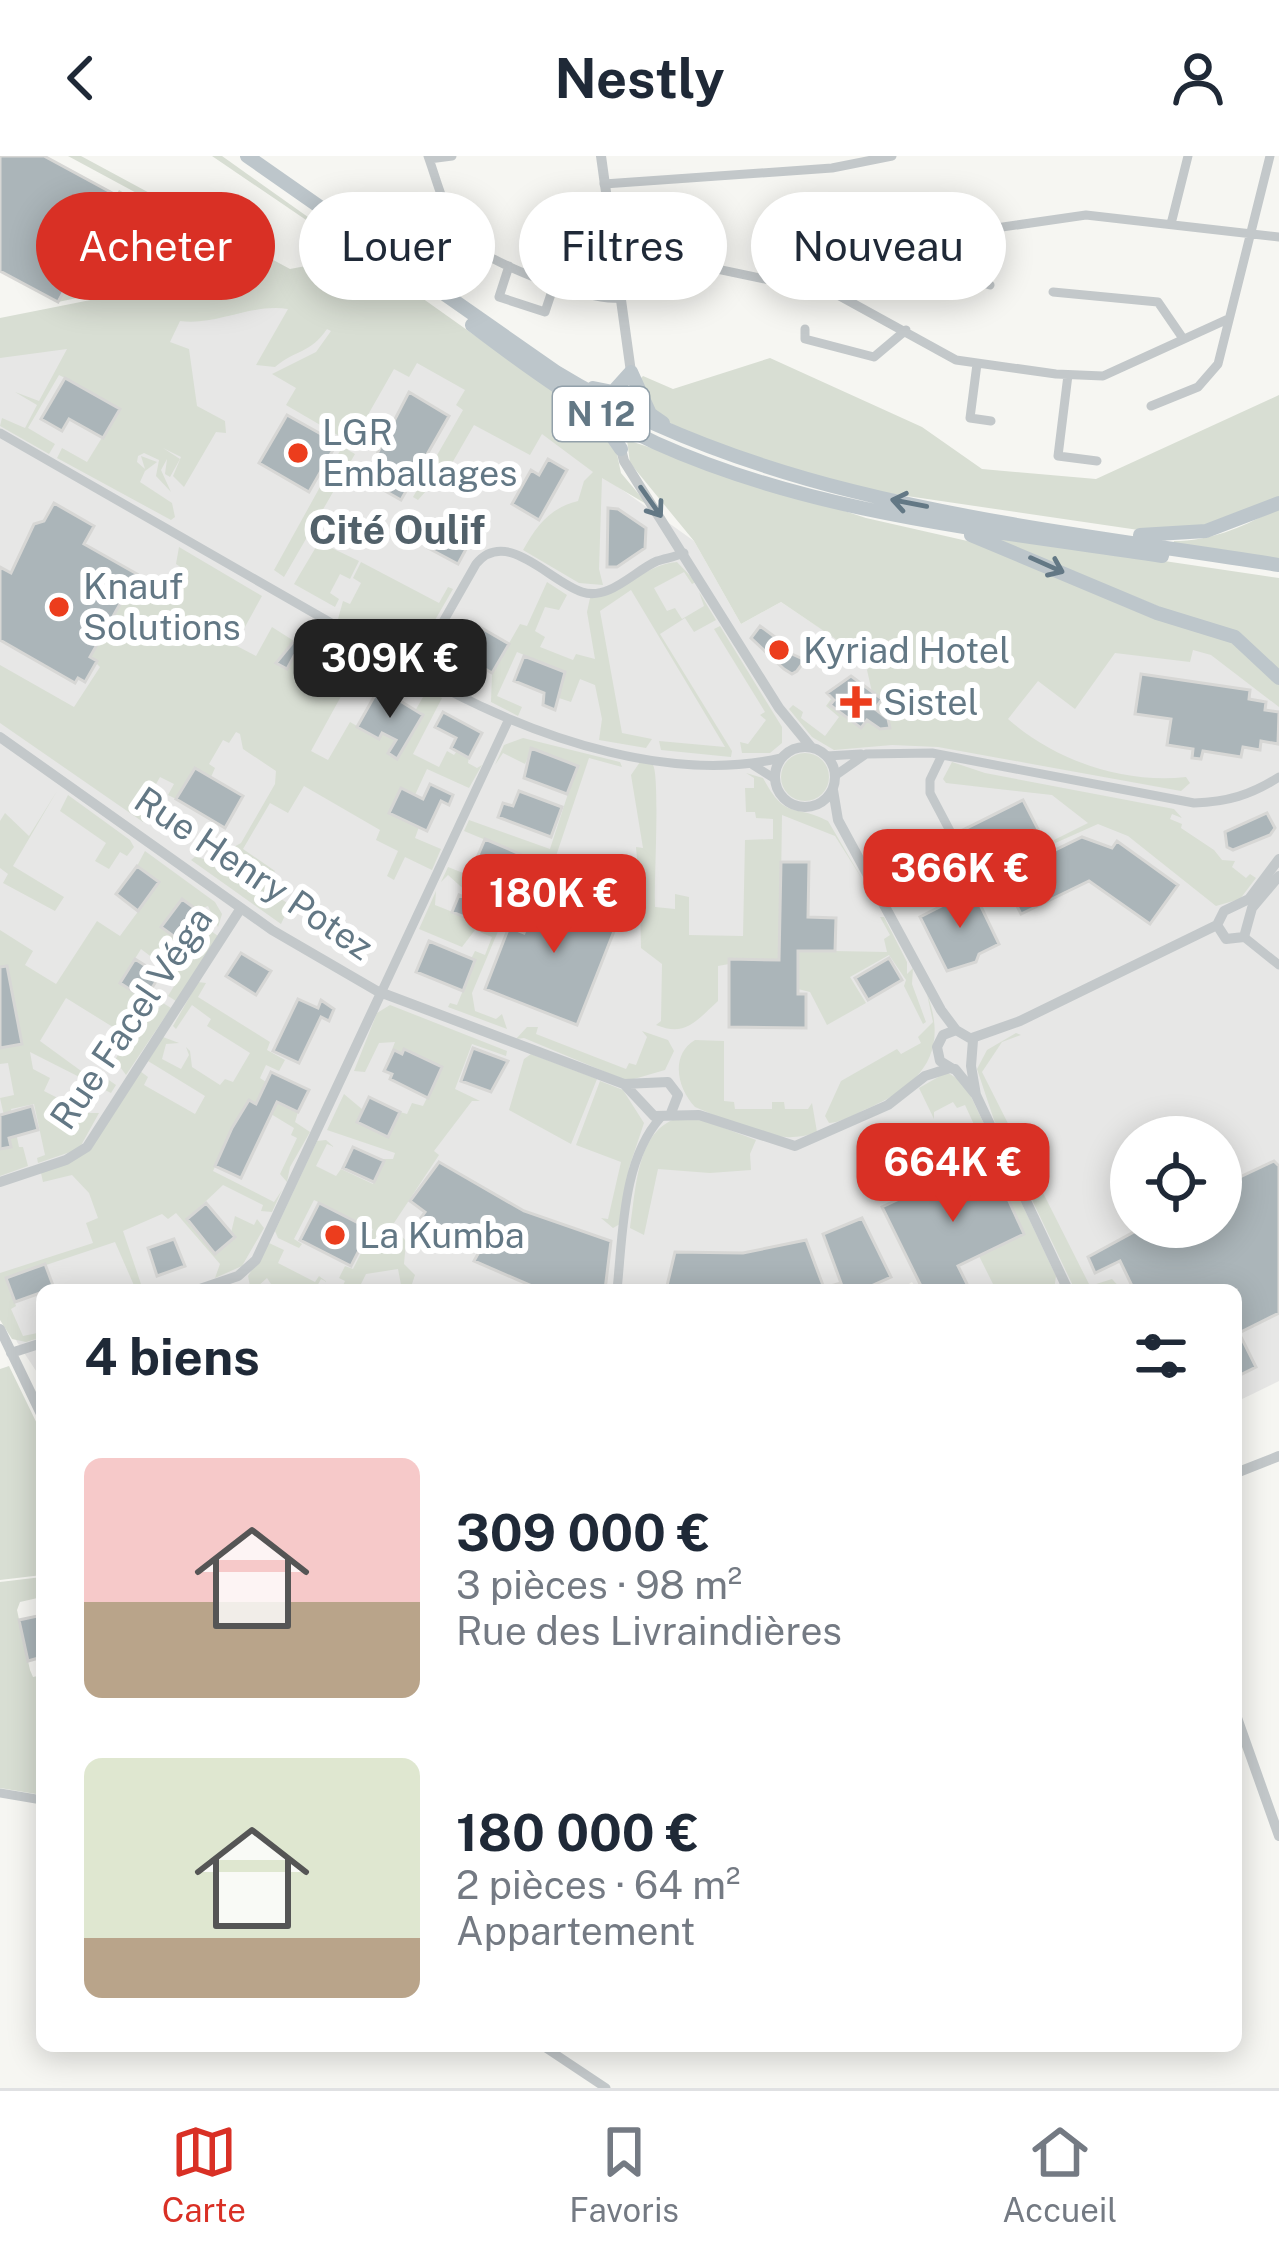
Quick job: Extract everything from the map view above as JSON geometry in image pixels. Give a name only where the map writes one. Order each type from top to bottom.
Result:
[{"type":"main road","name":"N 12","points":[[247,156],[299,193]]},
{"type":"main road","name":"N 12","points":[[443,300],[589,407],[653,442],[745,477],[886,515],[1279,570]]},
{"type":"main road","name":"N 12","points":[[451,300],[606,403],[697,445],[771,471],[860,494],[1279,570]]},
{"type":"main road","name":"N 12","points":[[511,341],[603,392],[613,392],[632,372],[650,413],[697,445]]},
{"type":"main road","name":"N 12","points":[[589,407],[615,434],[621,449]]},
{"type":"main road","points":[[1040,526],[1180,536],[1235,523],[1279,503]]},
{"type":"main road","points":[[938,524],[1019,553],[1157,613],[1226,634],[1245,644],[1279,678]]},
{"type":"street","points":[[452,156],[428,158],[432,183],[456,229],[471,247],[519,269]]},
{"type":"street","points":[[601,156],[605,192]]},
{"type":"street","points":[[604,184],[892,156]]},
{"type":"street","points":[[1171,224],[1188,156]]},
{"type":"street","points":[[1151,406],[1210,378],[1270,156]]},
{"type":"street","points":[[1006,227],[1086,215],[1279,237]]},
{"type":"street","points":[[509,266],[499,296],[545,312],[549,300]]},
{"type":"street","points":[[1053,292],[1158,302],[1182,337]]},
{"type":"street","points":[[618,300],[632,372]]},
{"type":"street","points":[[846,300],[956,360],[1068,375],[1103,376],[1228,319]]},
{"type":"street","points":[[805,329],[805,339],[874,357],[906,330]]},
{"type":"street","points":[[977,364],[970,418],[991,422]]},
{"type":"street","points":[[1068,375],[1058,457],[1097,461]]},
{"type":"street","points":[[0,433],[415,671],[509,719],[626,754],[748,764],[811,747]]},
{"type":"street","points":[[621,449],[624,461],[784,715],[811,747],[827,756],[942,754],[1194,803],[1227,801],[1279,777]]},
{"type":"street","points":[[656,562],[673,535]]},
{"type":"street","points":[[415,671],[476,564],[489,552],[508,551],[592,594],[656,562],[684,554]]},
{"type":"street","points":[[775,779],[790,732],[784,715]]},
{"type":"street","points":[[215,1284],[238,1276],[256,1260],[509,719]]},
{"type":"street","name":"Rue Henry Potez","points":[[0,736],[310,954],[381,993],[624,1084]]},
{"type":"street","points":[[836,776],[866,754]]},
{"type":"street","points":[[942,754],[930,780],[930,794],[969,867],[983,881]]},
{"type":"street","points":[[827,756],[836,776],[833,790],[838,820],[893,915],[933,998],[973,1050],[976,1094]]},
{"type":"street","points":[[748,764],[775,779],[787,801],[838,820]]},
{"type":"street","points":[[811,807],[833,790]]},
{"type":"street","points":[[1279,860],[1236,908],[1220,914],[1217,925],[1226,940],[1244,937],[1279,965]]},
{"type":"street","points":[[1244,937],[1248,918],[1279,876]]},
{"type":"street","name":"Rue Facel Véga","points":[[0,1182],[66,1160],[87,1147],[241,908]]},
{"type":"street","points":[[1236,908],[1248,918]]},
{"type":"street","points":[[624,1084],[644,1106],[666,1115],[706,1117],[783,1145],[801,1145],[888,1105],[926,1076],[952,1068],[1020,1021],[1217,925]]},
{"type":"street","points":[[926,1076],[943,1035],[933,998]]},
{"type":"street","points":[[943,1035],[956,1030]]},
{"type":"street","points":[[937,1055],[976,1094],[1065,1284]]},
{"type":"street","points":[[624,1084],[668,1082],[706,1117]]},
{"type":"street","points":[[617,1284],[632,1177],[647,1132],[647,1084]]},
{"type":"street","points":[[647,1132],[666,1115],[678,1095]]},
{"type":"street","points":[[0,1329],[36,1404]]},
{"type":"street","points":[[11,1353],[36,1345]]},
{"type":"street","points":[[1242,1471],[1279,1456]]},
{"type":"street","points":[[1242,1732],[1279,1836]]},
{"type":"street","points":[[0,1792],[36,1799]]},
{"type":"street","points":[[552,2052],[606,2088]]},
{"type":"shaded area","points":[[68,156],[81,156],[148,192],[135,192]]},
{"type":"shaded area","points":[[212,156],[222,156],[273,192],[265,192]]},
{"type":"shaded area","points":[[275,194],[299,211],[299,215],[275,199]]},
{"type":"shaded area","points":[[275,261],[290,269],[299,267],[299,300],[425,300],[601,425],[614,440],[621,473],[648,505],[602,478],[599,569],[603,585],[579,583],[523,550],[545,519],[578,501],[584,481],[593,472],[542,434],[530,455],[474,425],[440,484],[434,482],[418,500],[413,497],[463,410],[456,405],[465,390],[417,363],[409,377],[394,369],[348,450],[355,454],[284,577],[274,570],[346,440],[286,405],[296,388],[272,374],[316,352],[331,331],[327,329],[315,343],[275,367],[256,365],[288,309],[180,321],[170,342],[189,349],[197,406],[225,421],[226,433],[216,432],[184,487],[173,476],[181,457],[163,448],[180,459],[170,477],[165,474],[167,459],[161,470],[171,492],[156,476],[159,460],[144,453],[138,456],[137,462],[145,469],[141,456],[157,462],[140,482],[172,503],[175,517],[171,520],[57,458],[62,448],[87,462],[119,410],[65,378],[59,375],[28,428],[55,444],[49,454],[0,426],[2,418],[25,428],[37,405],[15,392],[39,401],[67,349],[0,358],[0,318],[91,300],[275,300]]},
{"type":"shaded area","points":[[299,282],[299,300],[341,300],[408,337],[694,541],[741,624],[781,602],[894,678],[944,616],[1199,644],[1279,702],[1279,1381],[1242,1399],[1242,1284],[36,1284],[36,1371],[0,1302],[0,341],[209,300],[275,300],[275,287]]},
{"type":"shaded area","points":[[770,358],[922,427],[982,469],[1096,479],[1279,395],[1279,498],[1211,527],[1159,533],[866,490],[789,471],[682,430],[654,413],[639,380],[643,376],[673,389]]},
{"type":"shaded area","points":[[627,440],[866,518],[985,545],[1227,637],[1279,682],[1279,707],[1211,655],[1193,650],[1190,662],[1115,653],[1075,709],[1038,681],[1008,719],[1046,746],[1091,766],[1138,777],[1186,777],[1190,783],[1181,791],[938,747],[834,750],[812,737],[789,709],[793,705],[803,712],[801,718],[825,736],[839,717],[826,706],[831,699],[880,729],[889,728],[888,719],[875,709],[882,699],[872,692],[867,670],[871,663],[781,602],[741,624],[694,541],[630,463]]},
{"type":"shaded area","points":[[1279,507],[1279,560],[1173,545],[1174,541],[1228,531]]},
{"type":"shaded area","points":[[1002,537],[1279,578],[1279,674],[1248,643],[1001,542]]},
{"type":"shaded area","points":[[319,542],[359,561],[350,579],[340,574],[330,593],[339,599],[335,607],[294,584]]},
{"type":"shaded area","points":[[179,547],[262,596],[235,645],[256,656],[272,627],[294,641],[276,663],[287,669],[294,656],[308,664],[300,677],[311,683],[319,670],[331,677],[338,666],[345,669],[356,650],[369,657],[362,658],[311,751],[328,760],[350,722],[378,738],[382,733],[396,740],[388,753],[397,758],[422,716],[415,711],[427,690],[442,698],[413,754],[439,767],[447,751],[454,755],[457,751],[469,757],[468,763],[477,768],[482,765],[469,788],[427,769],[415,795],[400,789],[389,813],[419,827],[415,838],[441,849],[432,870],[405,857],[394,880],[387,876],[398,851],[376,840],[380,830],[304,786],[288,813],[270,803],[243,849],[275,871],[264,887],[290,905],[281,924],[191,860],[196,856],[208,861],[241,843],[275,784],[276,771],[243,749],[240,734],[236,732],[229,743],[223,740],[209,764],[215,768],[211,777],[194,768],[176,799],[168,795],[174,784],[160,777],[141,811],[147,815],[143,822],[0,723],[0,665],[74,707],[100,667],[90,657],[137,574],[174,595],[172,586],[182,568],[176,564]]},
{"type":"shaded area","points":[[361,562],[439,603],[448,587],[453,589],[416,653],[399,654],[338,619],[343,601],[350,604],[361,583],[353,578]]},
{"type":"shaded area","points":[[677,562],[696,582],[692,584],[684,572],[654,588],[667,611],[675,608],[682,619],[704,606],[699,592],[716,620],[694,632],[685,618],[660,634],[732,751],[731,757],[661,750],[659,741],[725,747],[631,590],[600,611],[622,733],[652,739],[646,748],[599,740],[602,719],[595,685],[580,679],[571,702],[556,697],[565,672],[517,652],[497,696],[522,707],[518,716],[491,702],[492,673],[520,624],[527,626],[547,582],[567,595],[559,610],[545,607],[535,631],[545,637],[540,647],[573,660],[576,654],[595,659],[587,612],[590,598]]},
{"type":"shaded area","points":[[720,626],[782,727],[782,743],[770,753],[742,753],[740,742],[748,744],[766,720],[760,715],[765,712],[714,629]]},
{"type":"shaded area","points":[[523,738],[620,762],[622,767],[589,758],[555,859],[640,894],[636,847],[643,848],[631,775],[640,762],[653,765],[655,907],[675,909],[675,894],[689,897],[689,935],[743,936],[745,840],[773,839],[773,819],[746,812],[745,788],[754,788],[754,778],[746,773],[763,778],[784,806],[828,821],[864,882],[835,836],[782,815],[780,950],[887,952],[884,939],[890,935],[880,917],[884,917],[907,962],[907,974],[913,968],[912,984],[926,1022],[923,1024],[904,986],[906,980],[889,955],[850,977],[866,1003],[827,1025],[810,992],[798,989],[798,960],[730,959],[729,964],[718,966],[718,1001],[703,1015],[683,1028],[656,1025],[661,1021],[662,964],[641,948],[640,901],[536,857],[525,867],[472,993],[475,1011],[496,1019],[502,1014],[507,1029],[448,1007],[457,1005],[475,951],[485,955],[492,937],[475,930],[462,947],[419,929],[436,891],[435,905],[493,928],[498,895],[485,890],[479,903],[448,875],[441,882],[448,867],[508,891],[520,854],[464,831],[469,820],[550,849],[577,766],[531,749],[525,764],[503,753],[495,765],[504,745]]},
{"type":"shaded area","points":[[805,753],[822,760],[829,777],[822,794],[805,801],[788,794],[781,777],[788,760]]},
{"type":"shaded area","points":[[952,762],[985,773],[1174,809],[1182,818],[1172,814],[1170,819],[1222,860],[1235,861],[1232,867],[1246,878],[1250,874],[1256,878],[1240,899],[1216,906],[1128,836],[1098,824],[990,872],[1088,823],[1052,795],[946,783],[943,779]]},
{"type":"shaded area","points":[[57,791],[13,866],[64,897],[55,911],[3,883],[8,874],[0,868],[0,821],[5,813],[29,836]]},
{"type":"shaded area","points":[[68,795],[130,840],[134,847],[127,856],[120,852],[109,869],[95,861],[106,843],[60,811]]},
{"type":"shaded area","points":[[145,851],[215,902],[222,914],[218,927],[208,906],[197,910],[182,899],[162,927],[195,951],[211,931],[218,936],[176,1001],[168,996],[179,978],[141,949],[120,983],[159,1008],[163,1003],[171,1008],[126,1075],[115,1060],[129,1037],[66,998],[40,1041],[88,1076],[93,1069],[116,1085],[111,1093],[30,1052],[33,1069],[50,1078],[44,1091],[87,1113],[99,1113],[79,1149],[38,1163],[37,1158],[45,1155],[34,1104],[11,1109],[28,1166],[0,1176],[0,1149],[11,1147],[0,1098],[14,1095],[8,1063],[0,1064],[0,1048],[21,1044],[7,966],[0,967],[0,930],[33,951],[25,965],[56,984],[97,921],[120,936],[159,883],[137,866]]},
{"type":"shaded area","points":[[198,982],[206,983],[198,997],[270,1042],[267,1050],[285,1060],[279,1071],[266,1065],[260,1078],[266,1082],[261,1095],[298,1112],[295,1122],[310,1132],[287,1182],[280,1174],[297,1138],[291,1135],[294,1128],[248,1100],[213,1171],[274,1202],[282,1190],[272,1212],[261,1211],[263,1205],[223,1185],[187,1219],[215,1253],[234,1238],[235,1216],[254,1225],[257,1219],[264,1228],[242,1266],[215,1278],[220,1264],[176,1213],[123,1231],[141,1284],[133,1284],[115,1242],[7,1278],[16,1306],[11,1309],[23,1336],[36,1333],[36,1339],[26,1342],[12,1339],[0,1320],[0,1273],[93,1243],[86,1223],[98,1218],[89,1193],[72,1175],[43,1182],[41,1173],[89,1151],[140,1071],[148,1077],[144,1085],[195,1114],[205,1096],[148,1061],[163,1037],[179,1043],[166,1044],[162,1059],[181,1069],[189,1055],[186,1047],[190,1051],[192,1067],[220,1085],[225,1079],[233,1082],[250,1053],[207,1026],[211,1019],[192,1005],[176,1029],[173,1026]]},
{"type":"shaded area","points":[[927,994],[933,1015],[935,1034],[925,1066],[900,1091],[829,1123],[825,1116],[841,1081],[897,1049],[901,1054],[921,1043],[918,1037],[933,1022]]},
{"type":"shaded area","points":[[390,1005],[507,1051],[506,1056],[472,1044],[455,1089],[480,1101],[472,1101],[434,1151],[439,1155],[392,1226],[406,1241],[404,1264],[415,1275],[412,1284],[401,1284],[398,1269],[366,1274],[361,1284],[344,1284],[339,1278],[345,1266],[353,1269],[373,1229],[314,1200],[294,1239],[302,1244],[299,1248],[278,1238],[275,1231],[317,1141],[326,1140],[334,1147],[327,1144],[316,1166],[336,1176],[341,1169],[373,1184],[384,1161],[380,1159],[393,1159],[395,1153],[327,1130],[344,1094],[363,1110],[357,1122],[388,1137],[400,1112],[407,1114],[412,1103],[423,1106],[442,1067],[405,1049],[386,1065],[395,1042],[379,1043],[365,1072],[354,1071],[377,1013]]},
{"type":"shaded area","points":[[527,1027],[538,1027],[536,1034],[626,1069],[629,1063],[636,1065],[647,1037],[642,1031],[668,1040],[674,1051],[665,1070],[627,1081],[524,1038],[516,1039]]},
{"type":"shaded area","points":[[1016,1033],[1021,1035],[1002,1042],[982,1072],[1089,1284],[1072,1284],[994,1120],[977,1069],[987,1050]]},
{"type":"shaded area","points":[[695,1040],[724,1041],[724,1101],[734,1102],[735,1109],[772,1109],[772,1102],[784,1102],[785,1109],[808,1109],[812,1103],[817,1132],[771,1135],[695,1107],[684,1091],[679,1063]]},
{"type":"shaded area","points":[[531,1054],[597,1079],[571,1144],[509,1110],[524,1059]]},
{"type":"shaded area","points":[[947,1072],[965,1084],[1056,1276],[1055,1284],[993,1284],[979,1256],[1024,1233],[965,1105],[957,1108],[953,1102],[934,1112],[934,1119],[919,1088]]},
{"type":"shaded area","points":[[600,1081],[623,1090],[644,1123],[629,1168],[620,1224],[613,1228],[601,1218],[608,1219],[621,1162],[576,1145]]},
{"type":"shaded area","points":[[692,1116],[756,1140],[750,1154],[751,1170],[658,1169],[644,1235],[630,1228],[643,1157],[660,1128]]},
{"type":"shaded area","points":[[269,1243],[284,1250],[278,1263],[315,1282],[319,1276],[327,1282],[271,1284],[267,1278],[250,1284],[248,1276]]},
{"type":"shaded area","points":[[9,1366],[36,1422],[36,1576],[0,1580],[0,1369]]},
{"type":"shaded area","points":[[36,1578],[36,1598],[20,1602],[17,1610],[30,1670],[36,1676],[36,1794],[0,1788],[0,1582]]},
{"type":"building","points":[[0,156],[44,156],[110,192],[36,192],[36,290],[0,271]]},
{"type":"building","points":[[65,378],[120,409],[103,438],[69,419],[62,431],[41,419]]},
{"type":"building","points":[[409,392],[449,416],[401,500],[364,479]]},
{"type":"building","name":"LGR Emballages","points":[[287,415],[337,443],[309,492],[259,463]]},
{"type":"building","points":[[548,459],[567,470],[539,520],[512,504],[531,470],[539,475]]},
{"type":"building","name":"Knauf Solutions","points":[[54,503],[94,526],[84,544],[137,574],[90,657],[97,661],[85,682],[78,678],[75,683],[0,640],[0,567],[11,573],[34,524],[44,521]]},
{"type":"building","points":[[608,508],[618,509],[646,528],[645,548],[617,567],[607,567]]},
{"type":"building","points":[[442,523],[471,540],[458,564],[428,548]]},
{"type":"building","points":[[473,623],[509,644],[492,673],[456,652]]},
{"type":"building","name":"Kyriad Hotel","points":[[760,626],[779,640],[783,650],[805,660],[797,671],[792,674],[784,669],[751,638]]},
{"type":"building","points":[[294,641],[315,653],[319,647],[329,653],[325,659],[338,667],[332,678],[319,670],[311,683],[300,677],[308,664],[294,656],[287,669],[276,663]]},
{"type":"building","points":[[524,656],[565,672],[555,710],[543,705],[544,693],[514,681]]},
{"type":"building","points":[[1141,674],[1250,690],[1249,699],[1266,702],[1265,710],[1279,712],[1278,744],[1261,741],[1260,750],[1243,747],[1241,757],[1203,751],[1201,759],[1192,758],[1193,749],[1167,745],[1171,719],[1135,714]]},
{"type":"building","name":"Sistel","points":[[851,676],[882,699],[875,709],[888,719],[890,728],[880,729],[867,720],[861,728],[830,705],[834,700],[827,693]]},
{"type":"building","points":[[379,688],[423,715],[397,759],[388,753],[396,740],[382,733],[379,739],[357,727]]},
{"type":"building","points":[[443,712],[482,733],[469,758],[451,748],[456,738],[435,727]]},
{"type":"building","points":[[531,748],[578,766],[567,794],[524,778]]},
{"type":"building","points":[[195,768],[243,796],[225,828],[176,799]]},
{"type":"building","points":[[430,784],[453,795],[449,805],[441,801],[427,831],[389,813],[401,788],[423,799]]},
{"type":"building","points":[[519,791],[562,807],[551,837],[498,817],[503,803],[513,806]]},
{"type":"building","points":[[1023,800],[1041,835],[980,865],[961,831]]},
{"type":"building","points":[[1267,813],[1275,828],[1270,835],[1233,850],[1227,847],[1225,832]]},
{"type":"building","points":[[1082,837],[1112,848],[1117,841],[1178,885],[1150,924],[1089,881],[1021,914],[1002,876]]},
{"type":"building","points":[[485,839],[520,854],[508,882],[473,867]]},
{"type":"building","points":[[781,862],[809,862],[808,917],[836,918],[835,951],[798,951],[798,994],[806,994],[806,1028],[729,1027],[729,959],[779,960]]},
{"type":"building","points":[[137,866],[159,882],[138,911],[116,894]]},
{"type":"building","points":[[542,886],[620,916],[577,1025],[485,989],[509,927],[524,933]]},
{"type":"building","points":[[484,889],[505,902],[494,929],[452,912],[459,895],[479,903]]},
{"type":"building","points":[[973,890],[999,944],[979,954],[976,962],[947,971],[920,917]]},
{"type":"building","points":[[182,899],[204,915],[183,943],[161,927]]},
{"type":"building","points":[[429,941],[475,960],[463,991],[416,972]]},
{"type":"building","points":[[241,953],[271,971],[256,995],[226,976]]},
{"type":"building","points":[[889,958],[902,980],[868,1000],[855,978]]},
{"type":"building","points":[[135,959],[160,975],[145,999],[120,983]]},
{"type":"building","points":[[7,966],[22,1044],[0,1048],[0,967]]},
{"type":"building","points":[[298,999],[318,1008],[321,1000],[334,1009],[329,1021],[321,1017],[299,1063],[273,1051]]},
{"type":"building","points":[[473,1048],[508,1061],[491,1092],[461,1081]]},
{"type":"building","points":[[404,1049],[442,1067],[428,1098],[390,1079],[392,1074],[384,1071],[394,1050],[402,1054]]},
{"type":"building","points":[[271,1072],[309,1090],[298,1112],[277,1102],[241,1178],[215,1166],[232,1128],[249,1100],[256,1104]]},
{"type":"building","points":[[369,1097],[400,1112],[388,1137],[357,1122]]},
{"type":"building","points":[[32,1106],[38,1130],[9,1138],[11,1147],[0,1149],[0,1115]]},
{"type":"building","points":[[353,1147],[384,1161],[374,1182],[343,1168]]},
{"type":"building","points":[[989,1157],[1024,1234],[958,1266],[967,1284],[920,1284],[882,1207]]},
{"type":"building","points":[[1274,1161],[1279,1166],[1279,1313],[1242,1332],[1242,1284],[1131,1284],[1120,1261],[1095,1273],[1088,1257],[1110,1245],[1242,1248],[1242,1176]]},
{"type":"building","points":[[439,1162],[524,1211],[611,1241],[606,1284],[527,1284],[474,1261],[479,1252],[458,1241],[454,1250],[415,1226],[425,1212],[410,1201]]},
{"type":"building","points":[[206,1203],[235,1237],[215,1254],[187,1219]]},
{"type":"building","name":"La Kumba","points":[[319,1203],[370,1229],[351,1266],[300,1240]]},
{"type":"building","points":[[862,1218],[891,1277],[875,1284],[838,1284],[823,1234]]},
{"type":"building","points":[[174,1239],[185,1266],[157,1276],[148,1248]]},
{"type":"building","points":[[806,1240],[822,1284],[667,1284],[675,1252],[743,1253]]},
{"type":"building","points":[[45,1264],[52,1284],[36,1284],[36,1294],[15,1302],[6,1278]]},
{"type":"building","points":[[1242,1339],[1256,1367],[1242,1374]]},
{"type":"building","points":[[36,1616],[36,1659],[28,1661],[19,1620]]},
{"type":"place","name":"LGR Emballages","points":[[298,453]]},
{"type":"place","name":"Knauf Solutions","points":[[59,607]]},
{"type":"place","name":"Kyriad Hotel","points":[[779,650]]},
{"type":"place","name":"Sistel","points":[[856,702]]},
{"type":"place","name":"La Kumba","points":[[335,1235]]},
{"type":"district","name":"Cité Oulif","points":[[397,530]]}]
